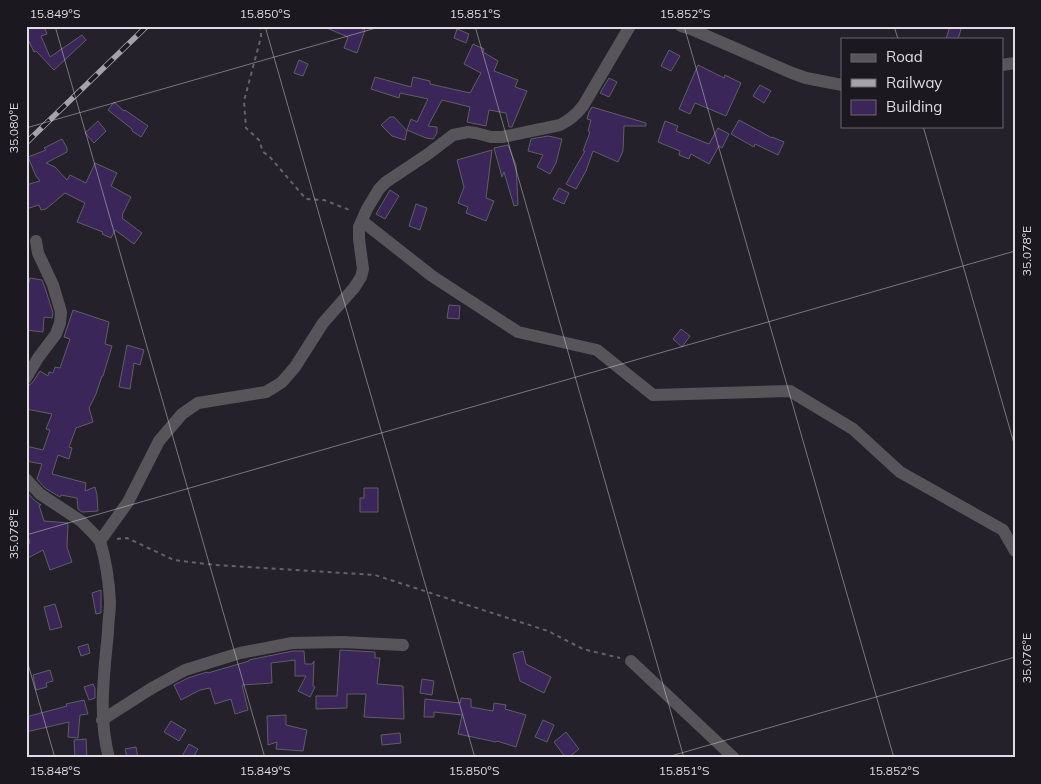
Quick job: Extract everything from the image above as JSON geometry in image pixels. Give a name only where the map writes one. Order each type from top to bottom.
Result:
[{"type":"street","points":[[100,542],[128,502],[159,441],[182,414],[198,403],[266,392],[282,382],[295,367],[323,323],[361,278],[363,269],[359,227],[379,189],[386,182],[428,154],[452,135],[468,132],[502,137],[560,125],[569,121],[583,106],[630,26]]},
{"type":"street","points":[[681,26],[792,73],[814,80],[841,85]]},
{"type":"street","points":[[362,221],[432,276],[518,332],[597,350],[653,395],[790,391],[853,429],[900,472],[1003,530],[1015,551]]},
{"type":"street","points":[[26,378],[56,334],[61,312],[53,285],[38,253],[36,241]]},
{"type":"street","points":[[26,479],[40,494],[81,521],[93,532],[100,542],[106,562],[110,602],[102,720],[109,758]]},
{"type":"street","points":[[102,720],[152,688],[185,670],[240,653],[292,643],[342,642],[403,645]]},
{"type":"street","points":[[631,661],[734,758]]},
{"type":"path","points":[[258,26],[261,30],[261,37],[244,101],[246,128],[259,140],[263,152],[269,156],[306,199],[324,200],[357,213],[362,221]]},
{"type":"path","points":[[100,542],[127,538],[174,560],[215,565],[375,575],[548,631],[583,649],[631,661]]},
{"type":"building","points":[[26,26],[44,26],[47,34],[41,36],[50,57],[82,35],[86,40],[54,70],[36,51],[34,52],[26,35]]},
{"type":"building","points":[[322,26],[356,26],[365,30],[357,53],[344,48],[348,37]]},
{"type":"building","points":[[950,26],[962,26],[958,38],[946,38]]},
{"type":"building","points":[[457,29],[469,34],[466,43],[454,38]]},
{"type":"building","points":[[473,44],[484,49],[483,52],[498,61],[494,71],[518,80],[515,87],[527,91],[512,127],[509,127],[506,113],[489,110],[486,126],[467,122],[470,107],[442,100],[428,126],[437,127],[437,133],[433,139],[426,138],[407,130],[411,119],[417,122],[428,99],[400,93],[399,98],[371,89],[375,77],[411,87],[413,77],[430,81],[430,84],[470,93],[481,73],[464,64]]},
{"type":"building","points":[[669,50],[680,56],[671,71],[661,66]]},
{"type":"building","points":[[299,60],[308,64],[303,76],[294,73]]},
{"type":"building","points":[[698,65],[724,78],[725,75],[741,83],[726,116],[695,103],[690,114],[679,109]]},
{"type":"building","points":[[609,78],[617,82],[609,97],[600,93]]},
{"type":"building","points":[[760,85],[771,91],[764,103],[753,96]]},
{"type":"building","points":[[114,102],[124,111],[148,126],[141,137],[108,110]]},
{"type":"building","points":[[592,107],[646,123],[646,126],[624,126],[623,151],[618,162],[593,151],[586,171],[576,189],[566,184],[585,151],[583,151],[590,132],[588,131],[591,120],[587,119]]},
{"type":"building","points":[[390,117],[394,117],[407,131],[405,140],[392,136],[381,125]]},
{"type":"building","points":[[739,120],[772,138],[784,142],[778,155],[755,144],[754,147],[731,134]]},
{"type":"building","points":[[98,121],[106,131],[94,143],[85,133]]},
{"type":"building","points":[[665,121],[678,126],[676,131],[709,144],[718,128],[729,134],[722,148],[719,146],[709,164],[691,154],[689,159],[679,155],[680,151],[658,142]]},
{"type":"building","points":[[548,136],[562,139],[556,163],[550,174],[537,167],[543,155],[528,151],[531,139]]},
{"type":"building","points":[[62,139],[67,152],[46,163],[55,167],[67,180],[70,175],[86,183],[95,163],[117,173],[111,186],[131,197],[122,218],[142,233],[134,244],[115,230],[111,238],[102,234],[103,232],[77,222],[85,203],[65,193],[46,209],[41,210],[39,205],[26,209],[26,185],[40,181],[28,157],[46,150],[44,148]]},
{"type":"building","points":[[508,145],[516,165],[518,205],[514,206],[504,172],[502,177],[494,148]]},
{"type":"building","points":[[492,150],[486,198],[494,201],[486,221],[466,213],[468,207],[458,203],[464,187],[457,160]]},
{"type":"building","points":[[559,188],[569,193],[564,204],[553,199]]},
{"type":"building","points":[[390,190],[399,196],[385,219],[376,214]]},
{"type":"building","points":[[416,204],[427,208],[420,230],[409,226]]},
{"type":"building","points":[[30,278],[42,280],[53,313],[52,318],[44,317],[43,332],[26,330],[26,295]]},
{"type":"building","points":[[449,305],[460,306],[459,319],[447,318]]},
{"type":"building","points":[[73,310],[109,322],[105,344],[112,346],[103,376],[89,408],[93,422],[76,428],[69,447],[72,448],[69,459],[58,455],[52,474],[86,483],[85,491],[95,487],[98,511],[82,512],[78,509],[77,498],[61,495],[60,497],[45,488],[37,479],[42,464],[26,461],[26,446],[43,450],[50,430],[46,429],[52,414],[26,409],[26,394],[29,385],[40,371],[48,376],[49,372],[53,373],[55,367],[60,368],[70,339],[64,337]]},
{"type":"building","points":[[681,329],[690,336],[682,347],[673,339]]},
{"type":"building","points":[[127,345],[144,350],[140,365],[134,363],[130,389],[119,387]]},
{"type":"building","points":[[364,488],[378,488],[378,512],[360,512],[360,498],[364,498]]},
{"type":"building","points":[[26,491],[41,505],[39,505],[44,521],[68,523],[67,547],[72,562],[50,570],[43,550],[26,559],[26,545],[30,543],[26,527]]},
{"type":"building","points":[[101,590],[101,613],[96,614],[92,593]]},
{"type":"building","points":[[55,604],[62,627],[50,630],[44,607]]},
{"type":"building","points":[[88,644],[90,653],[81,656],[78,647]]},
{"type":"building","points":[[340,650],[375,652],[375,658],[380,658],[377,684],[403,686],[404,719],[364,717],[366,694],[347,694],[347,708],[316,709],[316,696],[337,696]]},
{"type":"building","points":[[293,651],[304,651],[305,664],[312,664],[314,661],[313,686],[315,687],[310,697],[298,691],[306,676],[295,676],[295,660],[271,663],[272,683],[242,685],[248,710],[235,714],[231,699],[215,704],[210,688],[200,690],[181,700],[174,685],[188,678],[249,660]]},
{"type":"building","points":[[523,651],[526,664],[551,677],[544,693],[520,681],[513,654]]},
{"type":"building","points":[[50,670],[53,681],[46,683],[47,687],[36,690],[33,675]]},
{"type":"building","points":[[422,679],[434,681],[432,695],[420,693]]},
{"type":"building","points":[[93,684],[95,698],[89,700],[84,687]]},
{"type":"building","points":[[461,698],[471,699],[471,707],[493,711],[494,703],[506,705],[505,709],[526,715],[516,747],[497,741],[458,734],[462,715],[434,712],[434,717],[424,717],[425,699],[460,703]]},
{"type":"building","points":[[84,700],[88,714],[80,715],[78,738],[68,737],[69,722],[26,732],[26,717]]},
{"type":"building","points":[[286,715],[286,725],[307,730],[303,751],[276,749],[277,742],[268,745],[267,716]]},
{"type":"building","points":[[543,720],[554,725],[547,742],[535,737]]},
{"type":"building","points":[[171,721],[186,730],[179,741],[164,732]]},
{"type":"building","points":[[566,732],[579,749],[568,758],[566,758],[554,742]]},
{"type":"building","points":[[400,733],[401,743],[382,745],[381,735]]},
{"type":"building","points":[[86,739],[87,758],[75,758],[74,740]]},
{"type":"building","points":[[189,744],[198,749],[193,758],[181,758]]},
{"type":"building","points":[[136,747],[138,758],[127,758],[125,749]]},
{"type":"railway","points":[[26,143],[147,26]]}]
